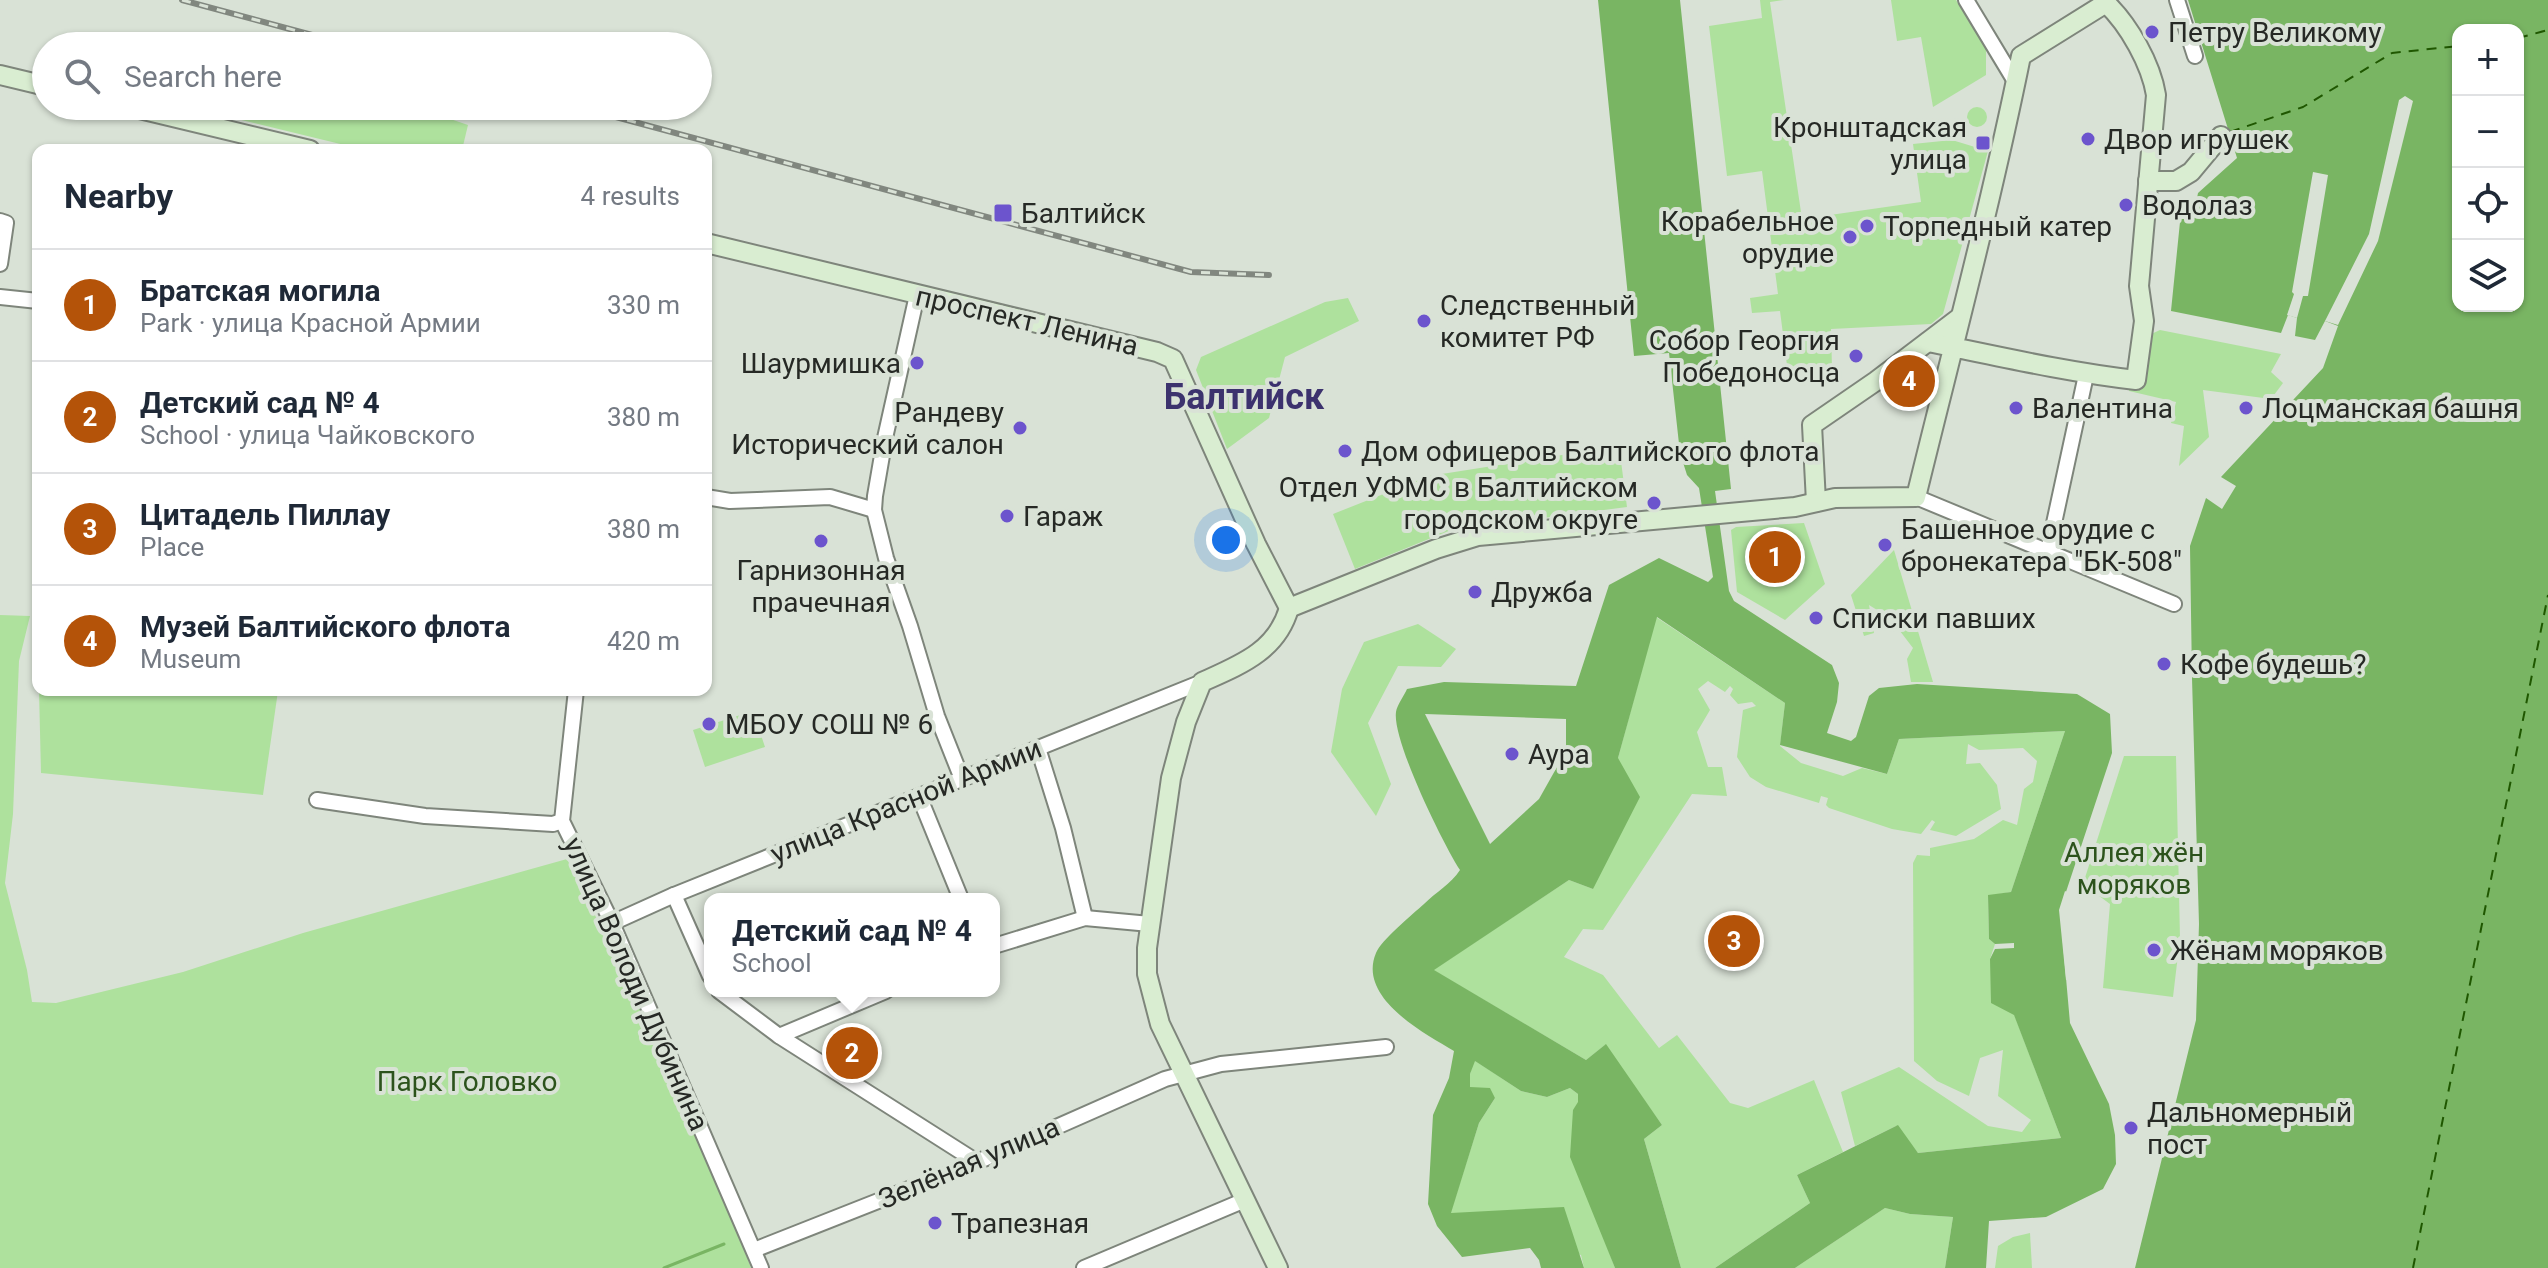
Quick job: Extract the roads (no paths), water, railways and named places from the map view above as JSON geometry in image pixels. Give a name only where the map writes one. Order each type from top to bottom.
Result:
[{"type":"street","points":[[1966,0],[2016,83]]},
{"type":"street","points":[[2177,0],[2195,56]]},
{"type":"street","points":[[1916,497],[1952,347],[1959,318],[2002,151],[2021,56],[2107,1],[2152,71],[2156,95],[2139,286],[2144,321],[2136,380],[2086,375],[1952,347],[1928,342]]},
{"type":"street","points":[[0,75],[32,83]]},
{"type":"street","points":[[185,120],[285,144]]},
{"type":"street","points":[[2148,181],[2176,181],[2191,172],[2221,136]]},
{"type":"street","points":[[0,264],[3,222]]},
{"type":"street","name":"проспект Ленина","points":[[712,244],[1157,352],[1173,359],[1256,544],[1289,608]]},
{"type":"street","points":[[917,295],[885,438],[874,510],[886,558],[937,716],[962,779]]},
{"type":"street","points":[[0,297],[32,300]]},
{"type":"street","points":[[1816,502],[1812,425],[1959,318]]},
{"type":"street","points":[[2048,551],[2086,375]]},
{"type":"street","points":[[712,498],[730,501],[830,497],[874,510]]},
{"type":"street","points":[[1278,1268],[1160,1024],[1150,986],[1147,948],[1171,778],[1186,722],[1202,682],[1265,649],[1285,622],[1289,608],[1444,546],[1478,536],[1795,507],[1835,498],[1916,497],[2174,604]]},
{"type":"street","name":"улица Красной Армии","points":[[612,923],[674,895],[1202,682]]},
{"type":"street","name":"улица Володи Дубинина","points":[[575,696],[562,821],[612,923],[761,1268]]},
{"type":"street","points":[[1038,748],[1063,828],[1085,918]]},
{"type":"street","points":[[919,796],[959,893]]},
{"type":"street","points":[[317,800],[425,816],[553,824],[562,821]]},
{"type":"street","points":[[674,895],[704,962]]},
{"type":"street","points":[[1000,944],[1085,918],[1150,924]]},
{"type":"street","points":[[727,997],[779,1036],[977,1162]]},
{"type":"street","points":[[779,1036],[872,997]]},
{"type":"street","name":"Зелёная улица","points":[[754,1250],[977,1162],[1165,1079],[1221,1064],[1386,1047]]},
{"type":"street","points":[[1084,1268],[1245,1200]]},
{"type":"waterway","points":[[664,1268],[724,1244]]},
{"type":"railway","points":[[182,0],[301,32]]},
{"type":"railway","points":[[627,120],[1191,272],[1269,275]]},
{"type":"place","name":"Петру Великому","points":[[2152,32]]},
{"type":"place","name":"Двор игрушек","points":[[2088,139]]},
{"type":"place","name":"Кронштадская улица","points":[[1983,143]]},
{"type":"place","name":"Водолаз","points":[[2126,205]]},
{"type":"place","name":"Балтийск","points":[[1003,213]]},
{"type":"place","name":"Торпедный катер","points":[[1867,226]]},
{"type":"place","name":"Корабельное орудие","points":[[1850,237]]},
{"type":"place","name":"Следственный комитет РФ","points":[[1424,321]]},
{"type":"place","name":"Собор Георгия Победоносца","points":[[1856,356]]},
{"type":"place","name":"Шаурмишка","points":[[917,363]]},
{"type":"place","name":"Музей Балтийского флота","points":[[1909,381]]},
{"type":"place","name":"Валентина","points":[[2016,408]]},
{"type":"place","name":"Лоцманская башня","points":[[2246,408]]},
{"type":"place","name":"Рандеву Исторический салон","points":[[1020,428]]},
{"type":"place","name":"Дом офицеров Балтийского флота","points":[[1345,451]]},
{"type":"place","name":"Отдел УФМС в Балтийском городском округе","points":[[1654,503]]},
{"type":"place","name":"Гараж","points":[[1007,516]]},
{"type":"place","name":"Гарнизонная прачечная","points":[[821,541]]},
{"type":"place","name":"Башенное орудие с бронекатера \"БК-508\"","points":[[1885,545]]},
{"type":"place","name":"Братская могила","points":[[1775,557]]},
{"type":"place","name":"Дружба","points":[[1475,592]]},
{"type":"place","name":"Списки павших","points":[[1816,618]]},
{"type":"place","name":"Кофе будешь?","points":[[2164,664]]},
{"type":"place","name":"МБОУ СОШ № 6","points":[[709,724]]},
{"type":"place","name":"Аура","points":[[1512,754]]},
{"type":"place","name":"Цитадель Пиллау","points":[[1734,941]]},
{"type":"place","name":"Жёнам моряков","points":[[2154,950]]},
{"type":"place","name":"Детский сад № 4","points":[[852,1053]]},
{"type":"place","name":"Дальномерный пост","points":[[2131,1128]]},
{"type":"place","name":"Трапезная","points":[[935,1223]]},
{"type":"district","name":"Балтийск","points":[[1244,397]]},
{"type":"park label","name":"Аллея жён моряков","points":[[2134,868]]},
{"type":"park label","name":"Парк Головко","points":[[467,1081]]}]
